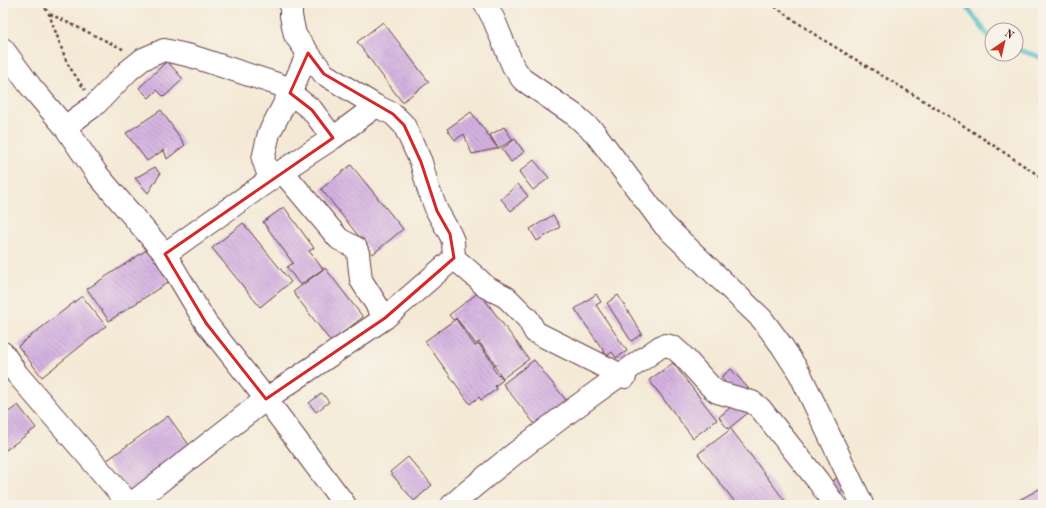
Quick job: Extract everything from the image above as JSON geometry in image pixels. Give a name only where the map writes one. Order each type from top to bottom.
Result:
[{"type":"street","points":[[291,3],[291,16],[295,35],[324,74],[376,106],[393,114],[404,125],[421,162],[428,188],[437,211],[453,241],[454,258],[486,287],[506,297],[528,319],[535,332],[622,376]]},
{"type":"street","points":[[452,505],[535,438],[660,347],[665,345],[674,347],[717,392],[752,402],[760,408],[818,481],[829,505],[863,505],[800,374],[762,319],[664,225],[594,133],[576,116],[522,79],[513,66],[494,20],[485,3]]},
{"type":"street","points":[[3,49],[31,87],[65,127],[97,174],[165,254],[206,322],[345,505]]},
{"type":"street","points":[[65,127],[95,105],[128,71],[143,59],[164,50],[191,56],[280,85],[312,110],[333,138]]},
{"type":"street","points":[[308,53],[290,93],[269,133],[263,159],[276,175],[339,239],[356,248],[358,252],[361,280],[385,318]]},
{"type":"street","points":[[165,254],[276,175],[333,138],[376,106]]},
{"type":"street","points":[[3,353],[17,374],[130,505],[266,400],[385,318],[454,258]]},
{"type":"path","points":[[42,3],[49,14],[67,63],[95,105]]},
{"type":"path","points":[[770,3],[817,36],[959,122],[1038,175],[1043,186]]},
{"type":"path","points":[[49,14],[143,59]]},
{"type":"highlighted area","points":[[308,53],[324,74],[393,114],[404,125],[421,162],[437,211],[450,234],[454,258],[385,318],[266,399],[206,323],[165,254],[333,138],[312,110],[290,93]]},
{"type":"building","points":[[383,22],[429,82],[402,102],[357,42]]},
{"type":"building","points":[[167,61],[183,79],[164,97],[157,90],[149,98],[139,88]]},
{"type":"building","points":[[161,110],[185,145],[167,159],[164,150],[147,161],[126,133]]},
{"type":"building","points":[[471,112],[497,147],[490,135],[504,127],[513,140],[499,148],[472,154],[464,134],[455,140],[447,129]]},
{"type":"building","points":[[515,139],[524,152],[511,162],[502,149]]},
{"type":"building","points":[[534,160],[549,178],[533,190],[519,172]]},
{"type":"building","points":[[351,165],[403,229],[373,254],[321,189]]},
{"type":"building","points":[[155,167],[160,174],[148,193],[135,178]]},
{"type":"building","points":[[518,184],[528,196],[511,211],[501,199]]},
{"type":"building","points":[[284,207],[314,248],[309,251],[323,269],[300,285],[287,267],[293,263],[263,222]]},
{"type":"building","points":[[553,215],[560,227],[537,241],[530,229]]},
{"type":"building","points":[[243,223],[291,282],[260,307],[212,248]]},
{"type":"building","points":[[148,249],[170,281],[109,321],[87,289]]},
{"type":"building","points":[[325,268],[363,317],[331,342],[293,292]]},
{"type":"building","points":[[479,292],[529,359],[503,378],[494,366],[496,365],[479,342],[476,344],[456,318],[453,320],[449,315]]},
{"type":"building","points":[[596,294],[601,302],[596,305],[627,351],[616,358],[612,352],[607,356],[575,309]]},
{"type":"building","points":[[618,295],[642,334],[631,341],[607,303]]},
{"type":"building","points":[[82,296],[106,326],[42,377],[18,346]]},
{"type":"building","points":[[456,319],[475,346],[479,344],[494,365],[492,367],[503,380],[495,386],[497,389],[481,400],[479,397],[470,404],[425,341]]},
{"type":"building","points":[[534,360],[576,413],[545,437],[503,384]]},
{"type":"building","points":[[673,363],[717,420],[693,438],[649,380]]},
{"type":"building","points":[[731,369],[748,388],[738,397],[721,377]]},
{"type":"building","points":[[322,393],[329,402],[316,412],[309,403]]},
{"type":"building","points":[[738,401],[748,413],[728,429],[719,417]]},
{"type":"building","points":[[18,405],[36,428],[3,452],[3,416]]},
{"type":"building","points":[[168,416],[192,449],[130,495],[106,461]]},
{"type":"building","points":[[731,429],[788,505],[737,505],[698,454]]},
{"type":"building","points":[[408,457],[432,485],[414,501],[390,472]]},
{"type":"building","points":[[840,476],[848,487],[837,494],[829,483]]},
{"type":"building","points":[[1043,487],[1043,505],[1010,505]]},
{"type":"waterway","points":[[964,3],[984,30]]},
{"type":"waterway","points":[[1024,52],[1043,58]]}]
